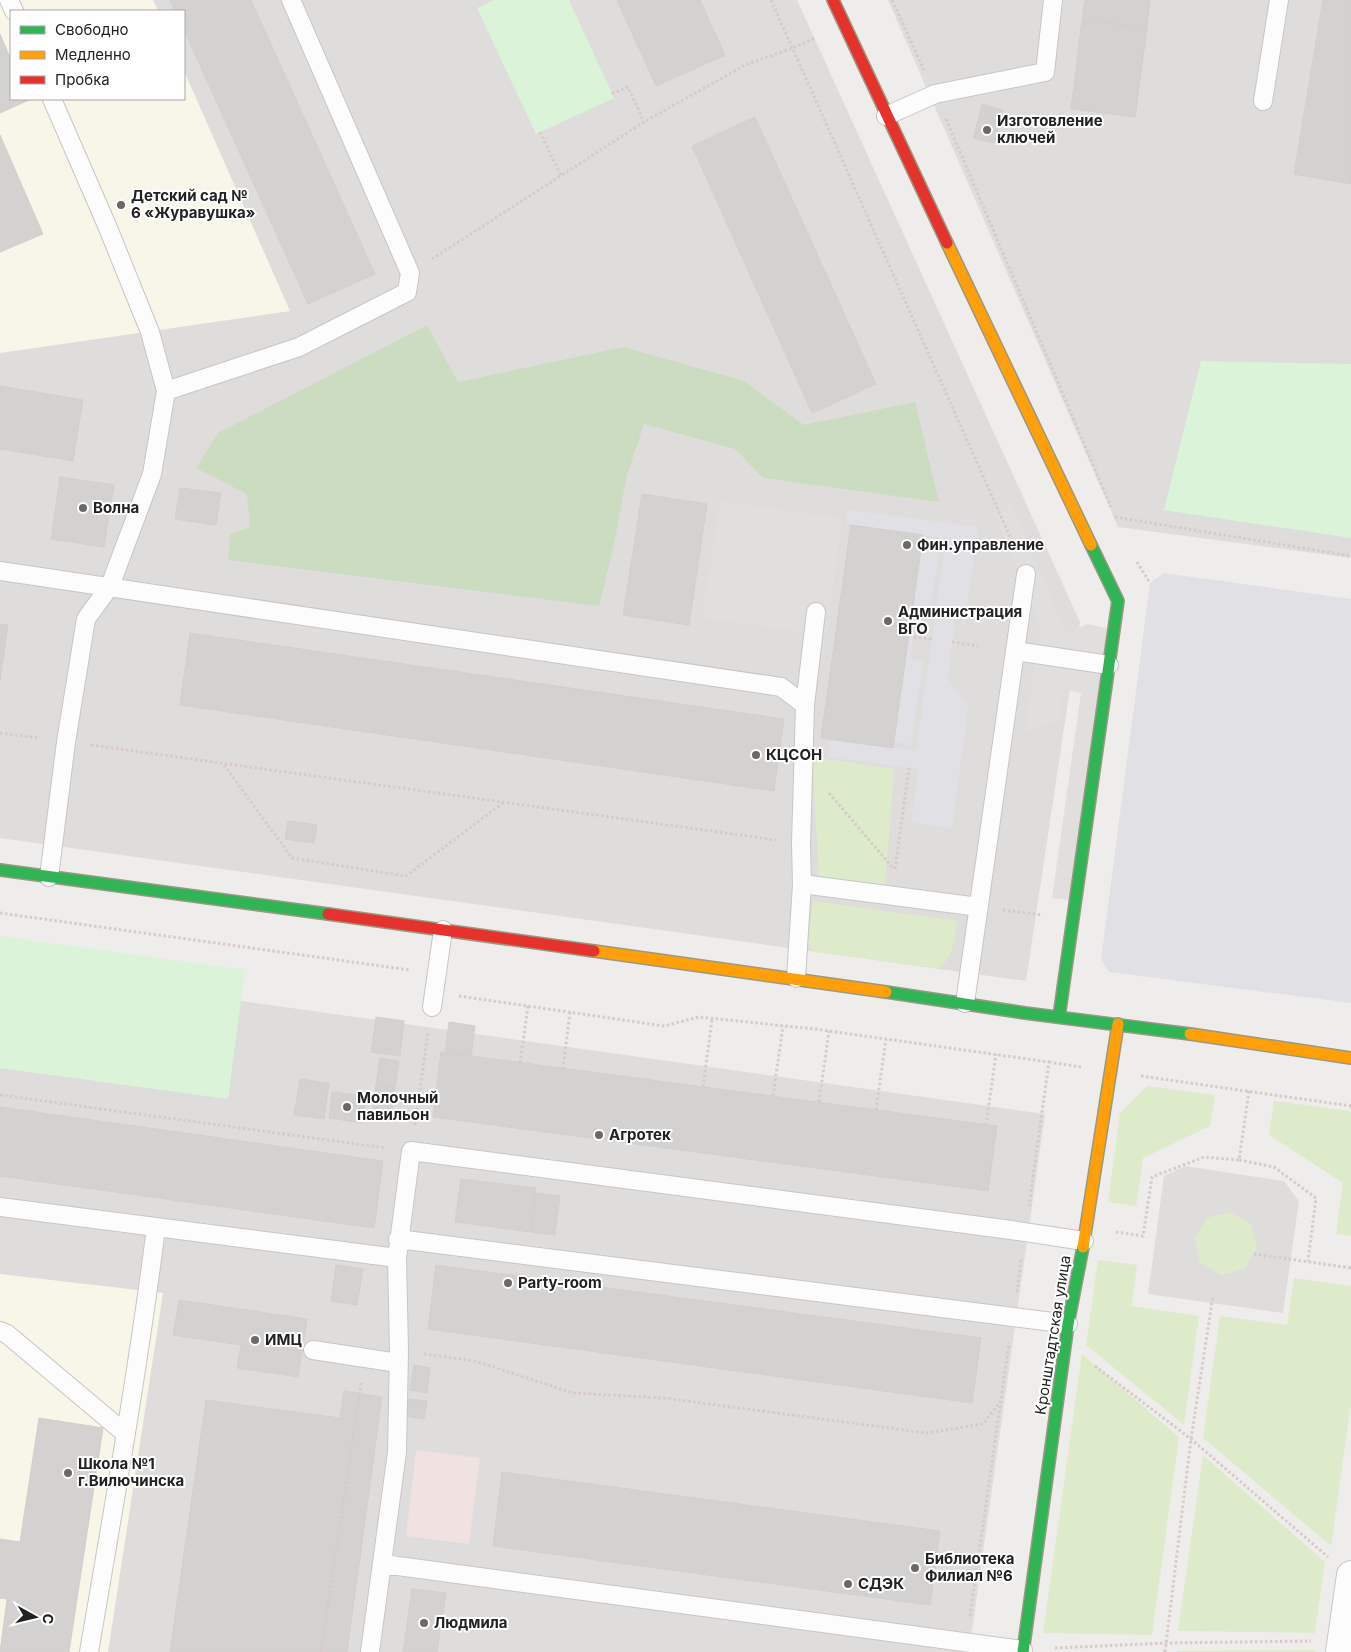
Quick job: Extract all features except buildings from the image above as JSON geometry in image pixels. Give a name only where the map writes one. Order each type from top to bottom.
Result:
[{"type":"street","points":[[833,0],[886,116],[1118,601],[1059,1017]]},
{"type":"street","points":[[0,870],[796,978],[1351,1058]]},
{"type":"street","name":"Кронштадтская улица","points":[[1023,1651],[1068,1324],[1084,1241],[1118,1024]]},
{"type":"street","points":[[1341,1646],[1351,1577]]},
{"type":"lane","points":[[166,391],[299,346],[407,292],[410,273],[291,0]]},
{"type":"lane","points":[[886,116],[935,94],[1045,72],[1053,0]]},
{"type":"lane","points":[[1263,101],[1279,0]]},
{"type":"lane","points":[[50,877],[66,742],[86,619],[110,586],[152,474],[166,391],[150,332],[108,228],[52,100]]},
{"type":"lane","points":[[0,571],[781,687],[805,705]]},
{"type":"lane","points":[[965,1003],[1026,574]]},
{"type":"lane","points":[[796,978],[802,884],[801,844],[805,705],[816,612]]},
{"type":"lane","points":[[1015,651],[1109,665]]},
{"type":"lane","points":[[802,884],[979,908]]},
{"type":"lane","points":[[432,1007],[442,930]]},
{"type":"lane","points":[[370,1652],[397,1452],[399,1357],[397,1258],[411,1151],[1084,1241]]},
{"type":"lane","points":[[0,1207],[397,1258]]},
{"type":"lane","points":[[89,1652],[126,1434],[156,1228]]},
{"type":"lane","points":[[398,1239],[1068,1324]]},
{"type":"lane","points":[[0,1331],[7,1334],[126,1434]]},
{"type":"lane","points":[[313,1350],[365,1358],[399,1357]]},
{"type":"lane","points":[[383,1564],[1023,1651]]},
{"type":"path","points":[[771,0],[1026,574]]},
{"type":"path","points":[[892,0],[935,94],[1119,526]]},
{"type":"path","points":[[410,273],[644,122],[745,65],[792,48],[844,24]]},
{"type":"path","points":[[612,94],[628,87],[644,122]]},
{"type":"path","points":[[540,132],[560,176]]},
{"type":"path","points":[[1115,517],[1351,556]]},
{"type":"path","points":[[1135,560],[1150,583]]},
{"type":"path","points":[[914,637],[932,639]]},
{"type":"path","points":[[952,642],[978,646]]},
{"type":"path","points":[[0,733],[801,844]]},
{"type":"path","points":[[803,763],[895,871],[909,768]]},
{"type":"path","points":[[224,764],[292,858],[406,876],[504,802]]},
{"type":"path","points":[[979,908],[1072,919]]},
{"type":"path","points":[[0,914],[436,974]]},
{"type":"path","points":[[520,1063],[528,1006]]},
{"type":"path","points":[[0,1095],[411,1151],[432,1007]]},
{"type":"path","points":[[563,1068],[570,1012]]},
{"type":"path","points":[[703,1087],[712,1019]]},
{"type":"path","points":[[773,1096],[783,1026]]},
{"type":"path","points":[[819,1102],[829,1031]]},
{"type":"path","points":[[876,1110],[886,1039]]},
{"type":"path","points":[[986,1125],[996,1054]]},
{"type":"path","points":[[1049,1062],[1351,1106]]},
{"type":"path","points":[[1239,1160],[1249,1091]]},
{"type":"path","points":[[1143,1236],[1152,1177],[1204,1157],[1239,1160],[1274,1167],[1316,1198],[1308,1261]]},
{"type":"path","points":[[1254,1254],[1351,1268]]},
{"type":"path","points":[[1165,1652],[1191,1439],[1213,1296]]},
{"type":"path","points":[[1065,1344],[1191,1439],[1351,1577]]},
{"type":"path","points":[[399,1357],[476,1361],[573,1393],[664,1398],[927,1433],[983,1424],[1001,1401]]},
{"type":"path","points":[[321,1652],[365,1358]]},
{"type":"path","points":[[1023,1651],[1166,1643],[1341,1646]]},
{"type":"shaded area","points":[[0,0],[797,0],[1080,622],[1026,981],[0,838]]},
{"type":"shaded area","name":"Детский сад № 6 «Журавушка»","points":[[0,0],[153,0],[158,10],[10,10],[10,100],[185,100],[185,73],[290,311],[0,353]]},
{"type":"shaded area","points":[[888,0],[1351,0],[1351,558],[1118,527]]},
{"type":"shaded area","points":[[721,501],[841,518],[828,635],[702,618]]},
{"type":"shaded area","points":[[1012,505],[1066,633],[1088,624],[1109,629],[1069,900],[1052,898],[1081,693],[1063,690],[1060,719],[1025,733],[1040,626],[995,514]]},
{"type":"shaded area","points":[[848,510],[978,527],[965,617],[955,616],[948,679],[968,707],[952,828],[911,822],[919,769],[828,757],[831,739],[916,751],[946,539],[846,524]]},
{"type":"shaded area","points":[[923,540],[940,543],[929,618],[916,617],[910,659],[923,661],[911,744],[894,741]]},
{"type":"shaded area","points":[[1164,573],[1351,599],[1351,1003],[1109,972],[1101,960],[1150,583]]},
{"type":"shaded area","points":[[0,967],[1045,1114],[969,1652],[0,1652]]},
{"type":"shaded area","points":[[1185,1166],[1284,1181],[1299,1201],[1283,1313],[1148,1294],[1164,1176]]},
{"type":"shaded area","name":"Школа №1 г.Вилючинска","points":[[0,1274],[163,1293],[108,1652],[0,1652]]},
{"type":"shaded area","points":[[416,1450],[480,1458],[469,1544],[406,1536]]},
{"type":"green space","points":[[494,0],[569,0],[614,98],[536,134],[477,8]]},
{"type":"green space","points":[[427,325],[458,382],[623,347],[744,381],[804,425],[915,402],[939,502],[763,478],[735,449],[644,424],[627,475],[614,544],[599,606],[228,560],[230,534],[250,527],[247,494],[196,468],[218,433]]},
{"type":"green space","points":[[1201,361],[1351,364],[1351,538],[1164,510]]},
{"type":"green space","points":[[812,757],[894,769],[885,888],[819,878]]},
{"type":"green space","points":[[813,901],[957,921],[954,941],[948,959],[939,968],[813,952],[808,943]]},
{"type":"green space","points":[[0,936],[245,970],[228,1099],[0,1068]]},
{"type":"green space","points":[[1147,1086],[1215,1095],[1210,1126],[1143,1158],[1136,1206],[1108,1202],[1120,1113]]},
{"type":"green space","points":[[1274,1101],[1351,1111],[1351,1236],[1336,1234],[1343,1183],[1269,1135]]},
{"type":"green space","points":[[1230,1212],[1251,1224],[1257,1248],[1244,1269],[1221,1275],[1200,1262],[1195,1239],[1207,1218]]},
{"type":"green space","points":[[1098,1260],[1137,1265],[1132,1306],[1199,1316],[1184,1425],[1086,1345]]},
{"type":"green space","points":[[1294,1278],[1351,1286],[1351,1404],[1331,1546],[1203,1438],[1220,1316],[1287,1325]]},
{"type":"green space","points":[[1082,1354],[1179,1437],[1152,1635],[1043,1633]]},
{"type":"green space","points":[[1203,1455],[1325,1562],[1315,1633],[1178,1631]]},
{"type":"green space","points":[[1315,1650],[1314,1652],[1177,1652],[1177,1651]]},
{"type":"traffic: fast","points":[[1059,1017],[1118,601],[1091,545]]},
{"type":"traffic: fast","points":[[0,870],[328,914]]},
{"type":"traffic: fast","points":[[886,992],[1025,1013],[1190,1034]]},
{"type":"traffic: fast","points":[[1023,1652],[1068,1324],[1083,1247]]},
{"type":"traffic: slow","points":[[947,243],[1091,545]]},
{"type":"traffic: slow","points":[[594,951],[886,992]]},
{"type":"traffic: slow","points":[[1083,1247],[1118,1024]]},
{"type":"traffic: slow","points":[[1190,1034],[1351,1058]]},
{"type":"traffic: jam","points":[[833,0],[947,243]]},
{"type":"traffic: jam","points":[[328,914],[594,951]]},
{"type":"place","name":"Изготовление ключей","points":[[987,130]]},
{"type":"place","name":"Детский сад № 6 «Журавушка»","points":[[121,205]]},
{"type":"place","name":"Волна","points":[[83,508]]},
{"type":"place","name":"Фин.управление","points":[[907,545]]},
{"type":"place","name":"Администрация ВГО","points":[[888,621]]},
{"type":"place","name":"КЦСОН","points":[[756,755]]},
{"type":"place","name":"Молочный павильон","points":[[347,1107]]},
{"type":"place","name":"Агротек","points":[[599,1135]]},
{"type":"place","name":"Party-room","points":[[508,1283]]},
{"type":"place","name":"ИМЦ","points":[[255,1340]]},
{"type":"place","name":"Школа №1 г.Вилючинска","points":[[68,1473]]},
{"type":"place","name":"Библиотека Филиал №6","points":[[915,1568]]},
{"type":"place","name":"СДЭК","points":[[848,1584]]},
{"type":"place","name":"Людмила","points":[[424,1623]]}]
